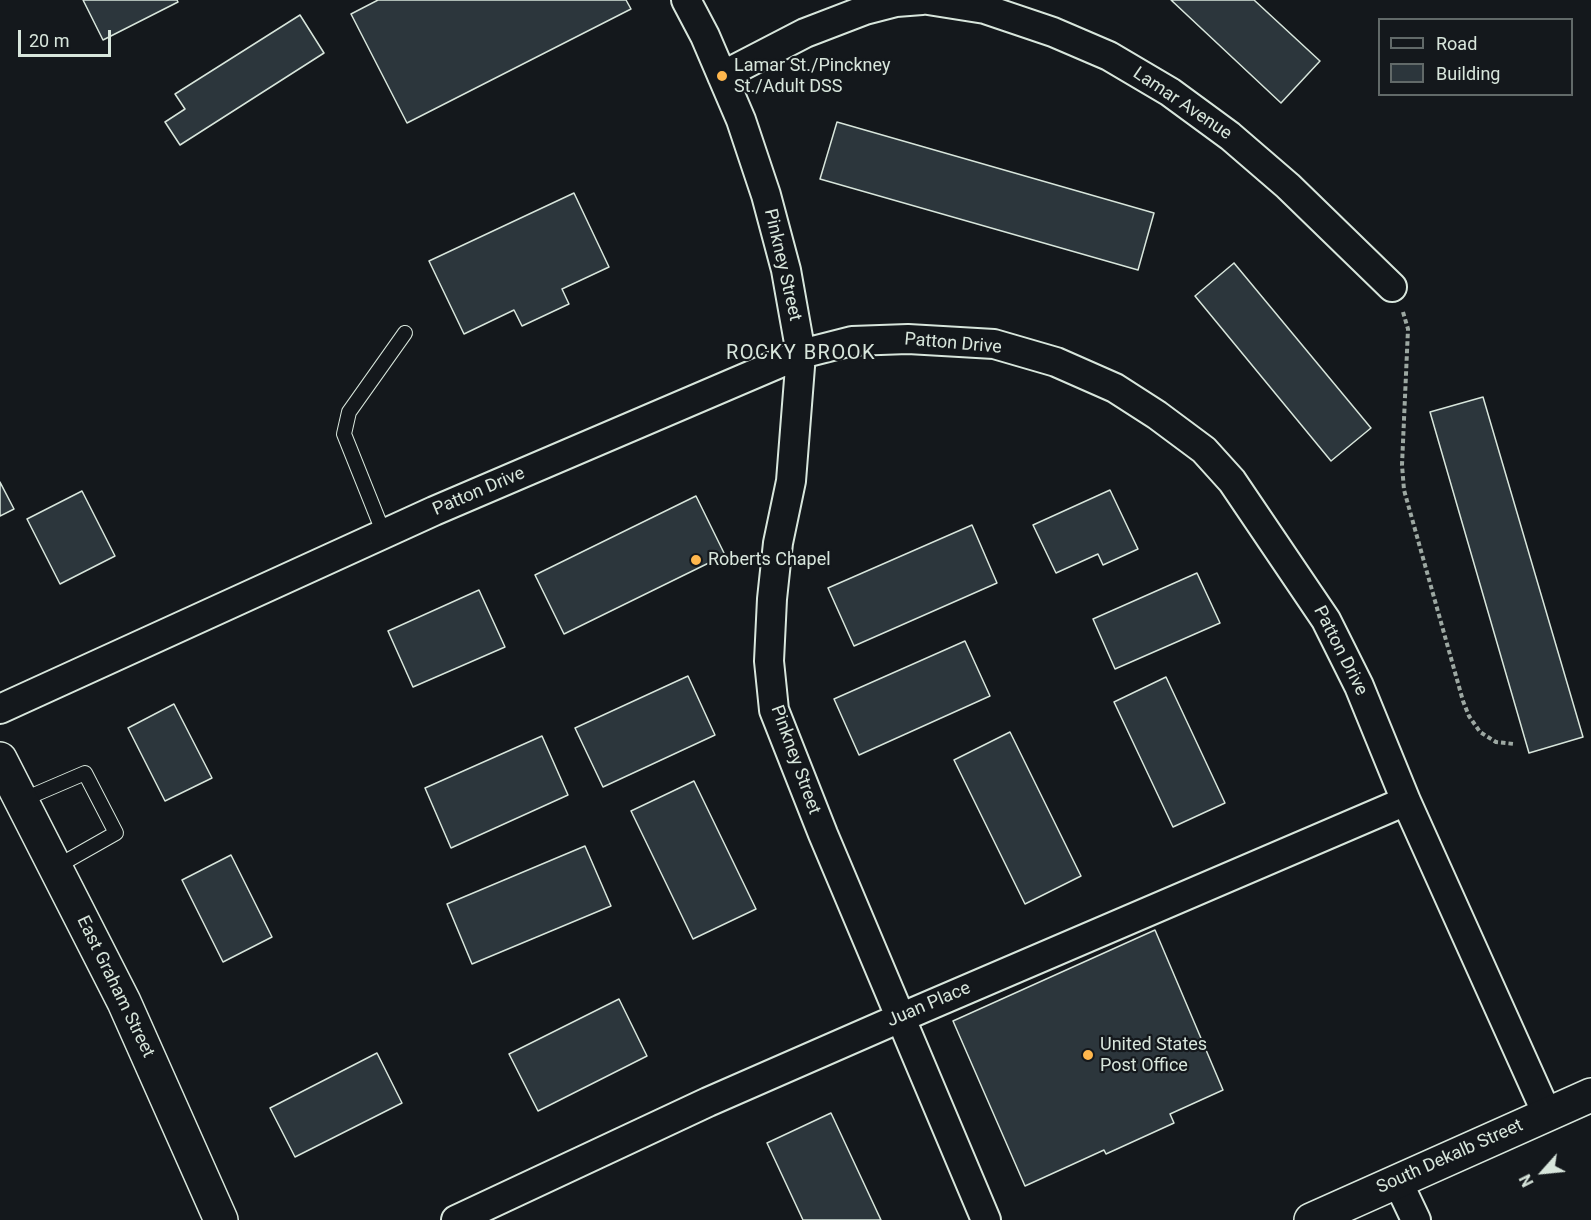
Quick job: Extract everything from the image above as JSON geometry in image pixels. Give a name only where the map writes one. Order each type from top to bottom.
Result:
[{"type":"street","name":"Pinkney Street","points":[[686,0],[741,120],[766,195],[786,270],[801,354],[791,481],[772,599],[769,661],[774,710],[793,761],[986,1220]]},
{"type":"street","points":[[722,76],[805,33],[855,14],[896,3],[922,0]]},
{"type":"street","name":"Lamar Avenue","points":[[928,0],[985,9],[1053,32],[1109,56],[1170,92],[1230,136],[1288,186],[1392,287]]},
{"type":"street","name":"Patton Drive","points":[[0,709],[384,534],[801,354],[852,341],[908,339],[994,344],[1056,362],[1115,388],[1157,415],[1204,450],[1232,481],[1322,612],[1359,686],[1406,801],[1547,1114]]},
{"type":"street","name":"East Graham Street","points":[[0,759],[124,1002],[221,1220]]},
{"type":"street","name":"Juan Place","points":[[456,1220],[708,1102],[1406,801]]},
{"type":"street","name":"South Dekalb Street","points":[[1311,1220],[1591,1095]]},
{"type":"street","points":[[1397,1180],[1416,1220]]},
{"type":"lane","points":[[384,534],[344,434],[349,412],[405,333]]},
{"type":"lane","points":[[22,800],[85,773],[116,833],[56,867]]},
{"type":"path","points":[[1392,287],[1408,329],[1402,465],[1404,490],[1466,708],[1480,732],[1496,742],[1514,744]]},
{"type":"building","points":[[83,0],[177,0],[178,2],[103,40]]},
{"type":"building","points":[[378,0],[626,0],[631,9],[407,123],[351,14]]},
{"type":"building","points":[[1171,0],[1254,0],[1320,61],[1281,103]]},
{"type":"building","points":[[300,15],[324,53],[180,145],[165,122],[185,109],[175,94]]},
{"type":"building","points":[[837,122],[1154,213],[1138,270],[820,179]]},
{"type":"building","points":[[574,193],[609,267],[562,289],[569,304],[522,326],[514,310],[464,334],[429,261]]},
{"type":"building","points":[[1234,263],[1371,428],[1331,461],[1195,296]]},
{"type":"building","points":[[1483,397],[1583,737],[1529,753],[1430,412]]},
{"type":"building","points":[[0,482],[14,509],[0,516]]},
{"type":"building","points":[[1110,490],[1138,549],[1103,565],[1098,554],[1056,573],[1033,525]]},
{"type":"building","points":[[82,491],[115,556],[60,584],[27,519]]},
{"type":"building","points":[[696,496],[725,555],[564,634],[535,575]]},
{"type":"building","points":[[972,525],[997,583],[854,646],[828,588]]},
{"type":"building","points":[[1197,573],[1220,623],[1115,669],[1093,619]]},
{"type":"building","points":[[479,590],[505,647],[413,687],[388,631]]},
{"type":"building","points":[[965,641],[990,696],[859,755],[834,699]]},
{"type":"building","points":[[688,676],[715,735],[603,787],[575,728]]},
{"type":"building","points":[[1166,677],[1225,803],[1173,827],[1114,702]]},
{"type":"building","points":[[174,704],[212,778],[165,801],[128,728]]},
{"type":"building","points":[[1010,732],[1081,876],[1025,904],[954,760]]},
{"type":"building","points":[[542,736],[568,795],[451,848],[425,788]]},
{"type":"building","points":[[694,781],[756,909],[693,939],[631,811]]},
{"type":"building","points":[[585,846],[611,906],[472,964],[447,904]]},
{"type":"building","points":[[231,855],[272,937],[223,962],[182,880]]},
{"type":"building","name":"United States Post Office","points":[[1155,930],[1223,1090],[1170,1114],[1174,1123],[1106,1154],[1104,1150],[1025,1186],[953,1021]]},
{"type":"building","points":[[619,999],[647,1056],[538,1111],[509,1054]]},
{"type":"building","points":[[377,1053],[402,1103],[295,1157],[270,1108]]},
{"type":"building","points":[[831,1113],[881,1220],[803,1220],[767,1143]]},
{"type":"place","name":"Lamar St./Pinckney St./Adult DSS","points":[[722,76]]},
{"type":"place","name":"Roberts Chapel","points":[[696,560]]},
{"type":"place","name":"United States Post Office","points":[[1088,1055]]},
{"type":"district","name":"ROCKY BROOK","points":[[801,354]]}]
